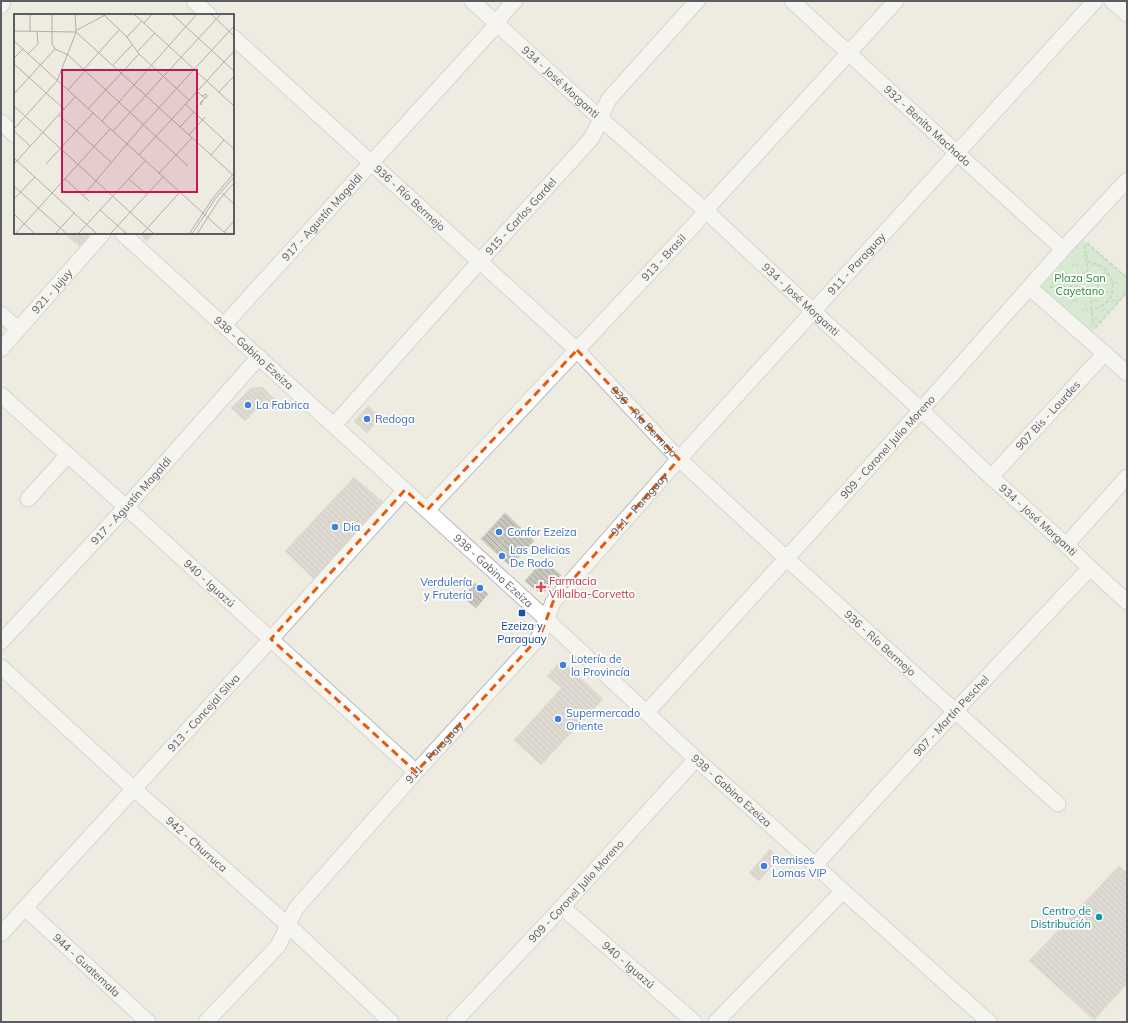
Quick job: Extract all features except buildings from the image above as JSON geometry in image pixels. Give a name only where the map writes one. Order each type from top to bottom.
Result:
[{"type":"street","points":[[1,6],[3,1]]},
{"type":"street","name":"934 - José Morganti","points":[[472,1],[601,119],[706,211],[1127,602]]},
{"type":"street","name":"917 - Agustín Magaldi","points":[[224,325],[497,24],[515,1]]},
{"type":"street","name":"915 - Carlos Gardel","points":[[334,425],[591,139],[609,99],[697,1]]},
{"type":"street","name":"932 - Benito Machado","points":[[792,1],[1063,249]]},
{"type":"street","name":"913 - Brasil","points":[[426,510],[690,230],[717,197],[896,1]]},
{"type":"street","name":"911 - Paraguay","points":[[206,1022],[278,946],[296,907],[540,636],[553,602],[679,459],[1095,1]]},
{"type":"street","points":[[1112,1],[1127,14]]},
{"type":"street","name":"936 - Río Bermejo","points":[[234,38],[577,350],[679,459],[1058,804]]},
{"type":"street","points":[[1,122],[14,134]]},
{"type":"street","name":"909 - Coronel Julio Moreno","points":[[647,712],[921,410],[1063,249],[1127,180]]},
{"type":"street","name":"921 - Jujuy","points":[[1,349],[102,234]]},
{"type":"street","name":"938 - Gabino Ezeiza","points":[[123,234],[334,425],[843,892],[989,1022]]},
{"type":"street","points":[[1030,288],[1127,373]]},
{"type":"street","points":[[1,314],[18,329]]},
{"type":"street","name":"907 Bis - Lourdes","points":[[991,476],[1105,353]]},
{"type":"street","name":"917 - Agustín Magaldi","points":[[1,642],[126,506],[259,357]]},
{"type":"street","name":"940 - Iguazú","points":[[1,395],[126,506],[416,772]]},
{"type":"street","points":[[28,499],[68,455]]},
{"type":"street","points":[[1066,545],[1127,477]]},
{"type":"street","name":"913 - Concejal Silva","points":[[1,934],[405,490]]},
{"type":"street","name":"907 - Martín Peschel","points":[[815,865],[955,711],[1090,568]]},
{"type":"street","name":"942 - Churruca","points":[[1,667],[134,789],[287,924],[391,1022]]},
{"type":"street","name":"909 - Coronel Julio Moreno","points":[[454,1022],[562,907],[696,758]]},
{"type":"street","points":[[721,1020],[843,892]]},
{"type":"street","name":"940 - Iguazú","points":[[562,907],[694,1022]]},
{"type":"street","name":"944 - Guatemala","points":[[25,908],[148,1022]]},
{"type":"path","points":[[1088,277],[1085,241],[1127,278]]},
{"type":"path","points":[[1087,262],[1104,268],[1110,275],[1113,284],[1112,292],[1108,300],[1101,307],[1091,311]]},
{"type":"path","points":[[1088,277],[1095,279],[1098,284],[1097,290],[1093,294],[1084,293],[1080,286],[1082,281],[1088,277]]},
{"type":"path","points":[[1030,288],[1080,286]]},
{"type":"path","points":[[1090,294],[1093,330],[1127,292]]},
{"type":"highlighted area","points":[[577,350],[679,459],[553,602],[540,636],[416,772],[271,639],[405,490],[427,510]]},
{"type":"green space","name":"Plaza San Cayetano","points":[[1077,234],[1127,278],[1127,292],[1087,337],[1030,288]]},
{"type":"place","name":"La Fabrica","points":[[248,405]]},
{"type":"place","name":"Redoga","points":[[367,419]]},
{"type":"place","name":"Dia","points":[[335,527]]},
{"type":"place","name":"Confor Ezeiza","points":[[499,532]]},
{"type":"place","name":"Las Delicias De Rodo","points":[[502,556]]},
{"type":"place","name":"Farmacia Villalba-Corvetto","points":[[541,587]]},
{"type":"place","name":"Verdulería y Frutería","points":[[480,588]]},
{"type":"place","name":"Ezeiza y Paraguay","points":[[522,613]]},
{"type":"place","name":"Lotería de la Provincía","points":[[563,665]]},
{"type":"place","name":"Supermercado Oriente","points":[[558,719]]},
{"type":"place","name":"Remises Lomas VIP","points":[[764,866]]},
{"type":"place","name":"Centro de Distribución","points":[[1099,917]]}]
